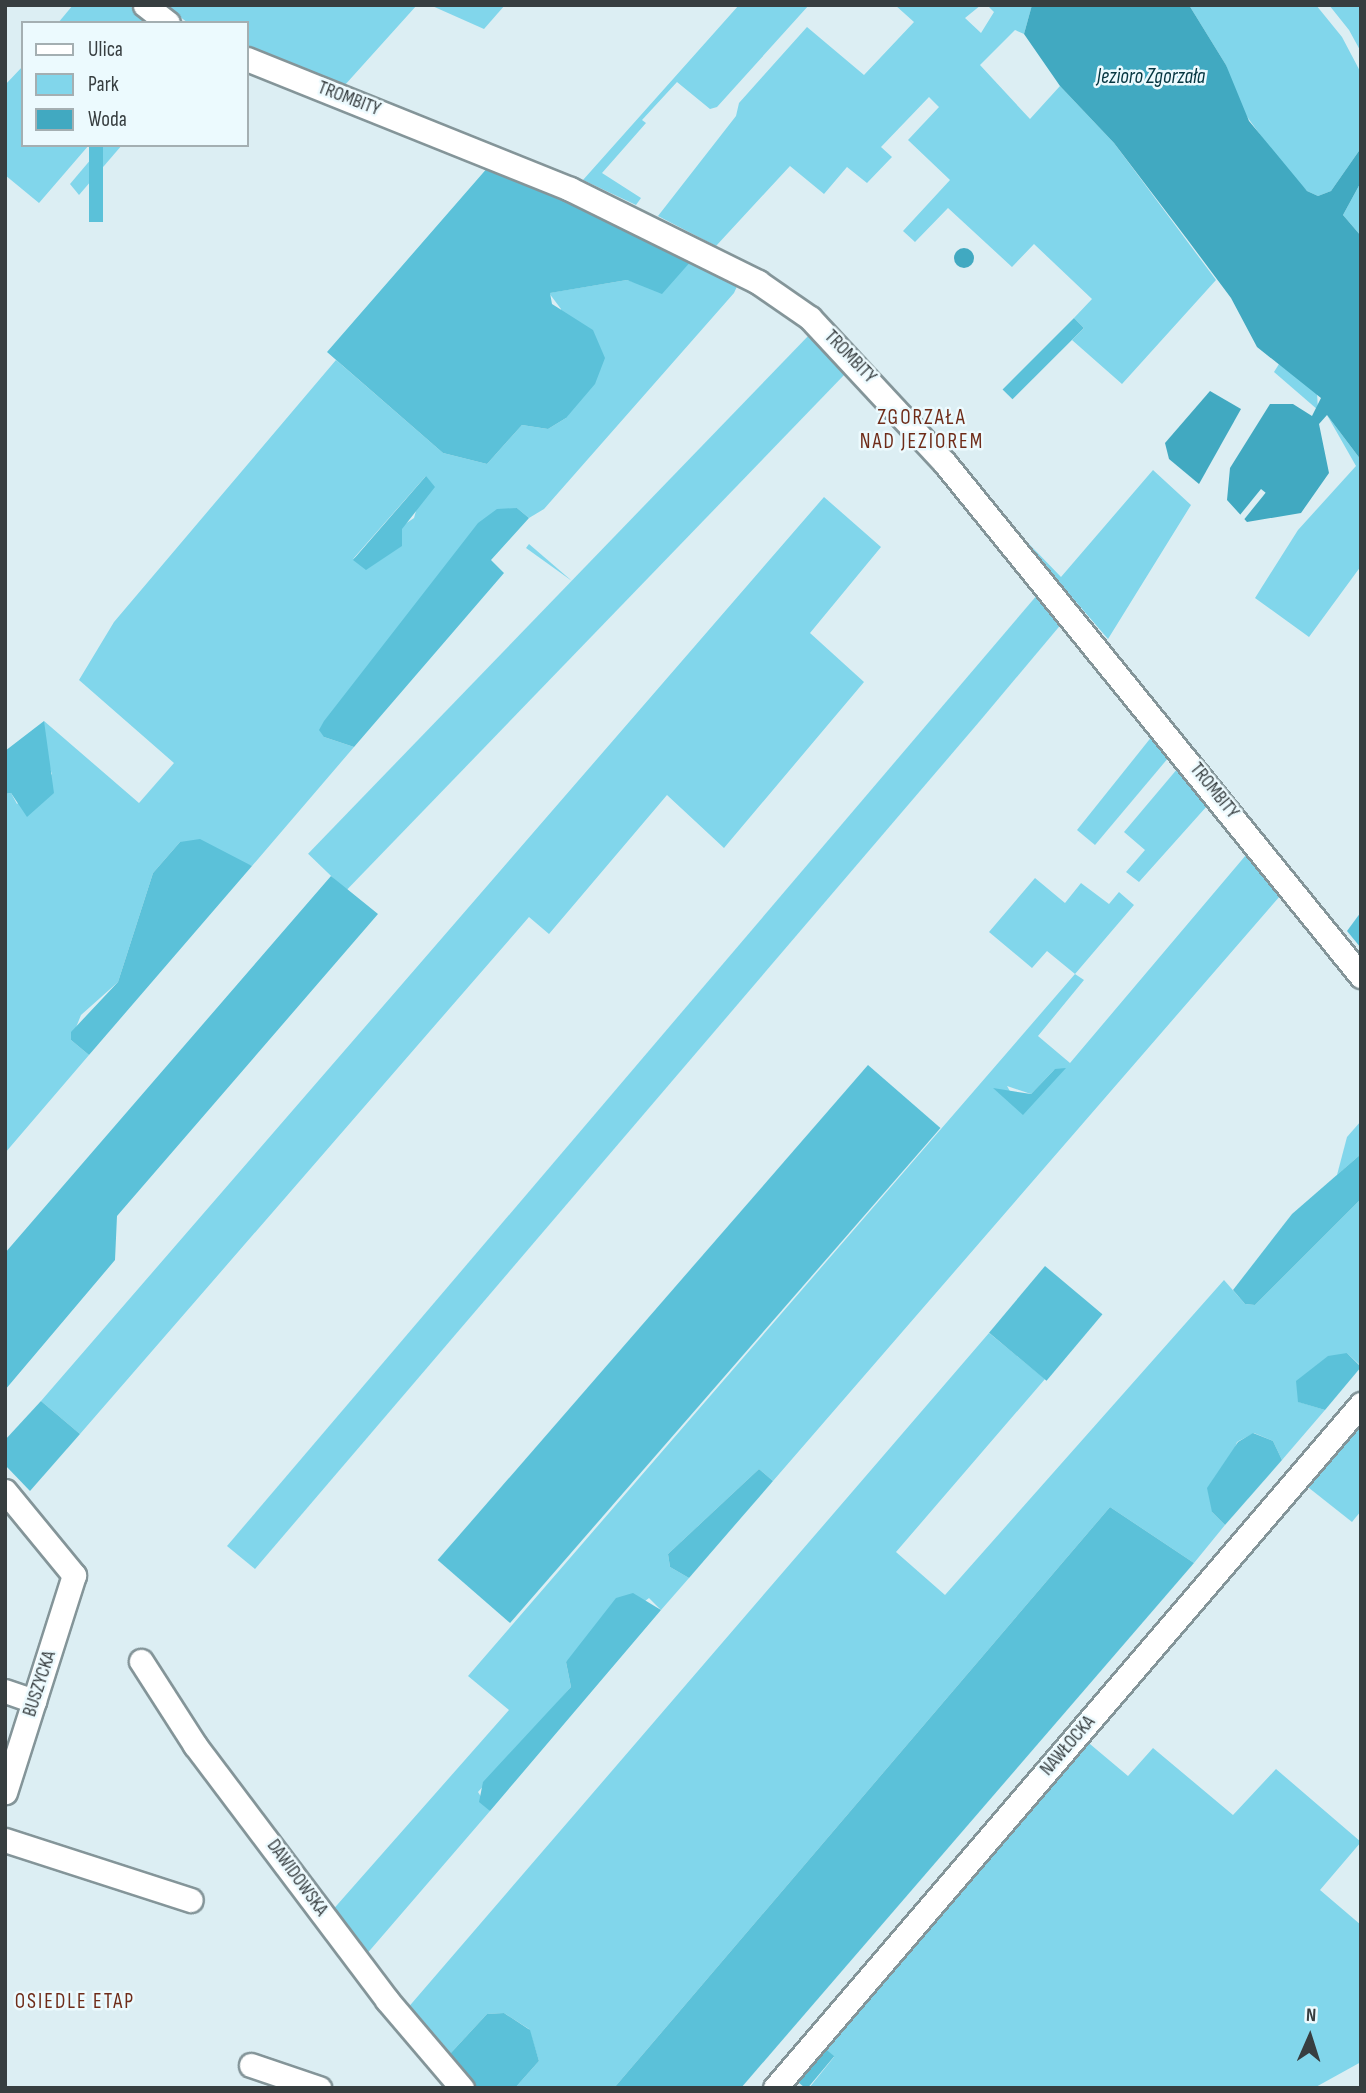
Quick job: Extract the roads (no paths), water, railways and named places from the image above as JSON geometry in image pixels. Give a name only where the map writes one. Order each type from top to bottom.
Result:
[{"type":"street","points":[[145,5],[165,21]]},
{"type":"street","name":"TROMBITY","points":[[248,59],[570,189],[758,282],[810,318],[944,462],[1361,976]]},
{"type":"street","name":"NAWŁOCKA","points":[[775,2088],[1361,1404]]},
{"type":"street","name":"BUSZYCKA","points":[[5,1491],[74,1575],[5,1792]]},
{"type":"street","name":"DAWIDOWSKA","points":[[141,1661],[195,1745],[387,2000],[462,2088]]},
{"type":"street","points":[[5,1691],[34,1701]]},
{"type":"street","points":[[5,1840],[191,1900]]},
{"type":"street","points":[[251,2065],[319,2088]]},
{"type":"water","name":"Jezioro Zgorzała","points":[[1032,5],[1189,5],[1226,65],[1249,121],[1307,191],[1318,196],[1331,191],[1361,148],[1361,182],[1343,215],[1361,236],[1361,460],[1327,415],[1319,424],[1329,473],[1301,513],[1247,522],[1227,500],[1230,468],[1270,404],[1293,404],[1312,416],[1321,398],[1257,347],[1231,298],[1187,239],[1114,143],[1060,86],[1024,34]]},
{"type":"water","points":[[960,248],[968,248],[974,258],[968,268],[960,268],[954,262],[954,254]]},
{"type":"water","points":[[1210,391],[1241,409],[1199,484],[1169,459],[1165,443]]},
{"type":"district","name":"ZGORZAŁA NAD JEZIOREM","points":[[922,430]]},
{"type":"district","name":"OSIEDLE ETAP","points":[[75,2002]]}]
